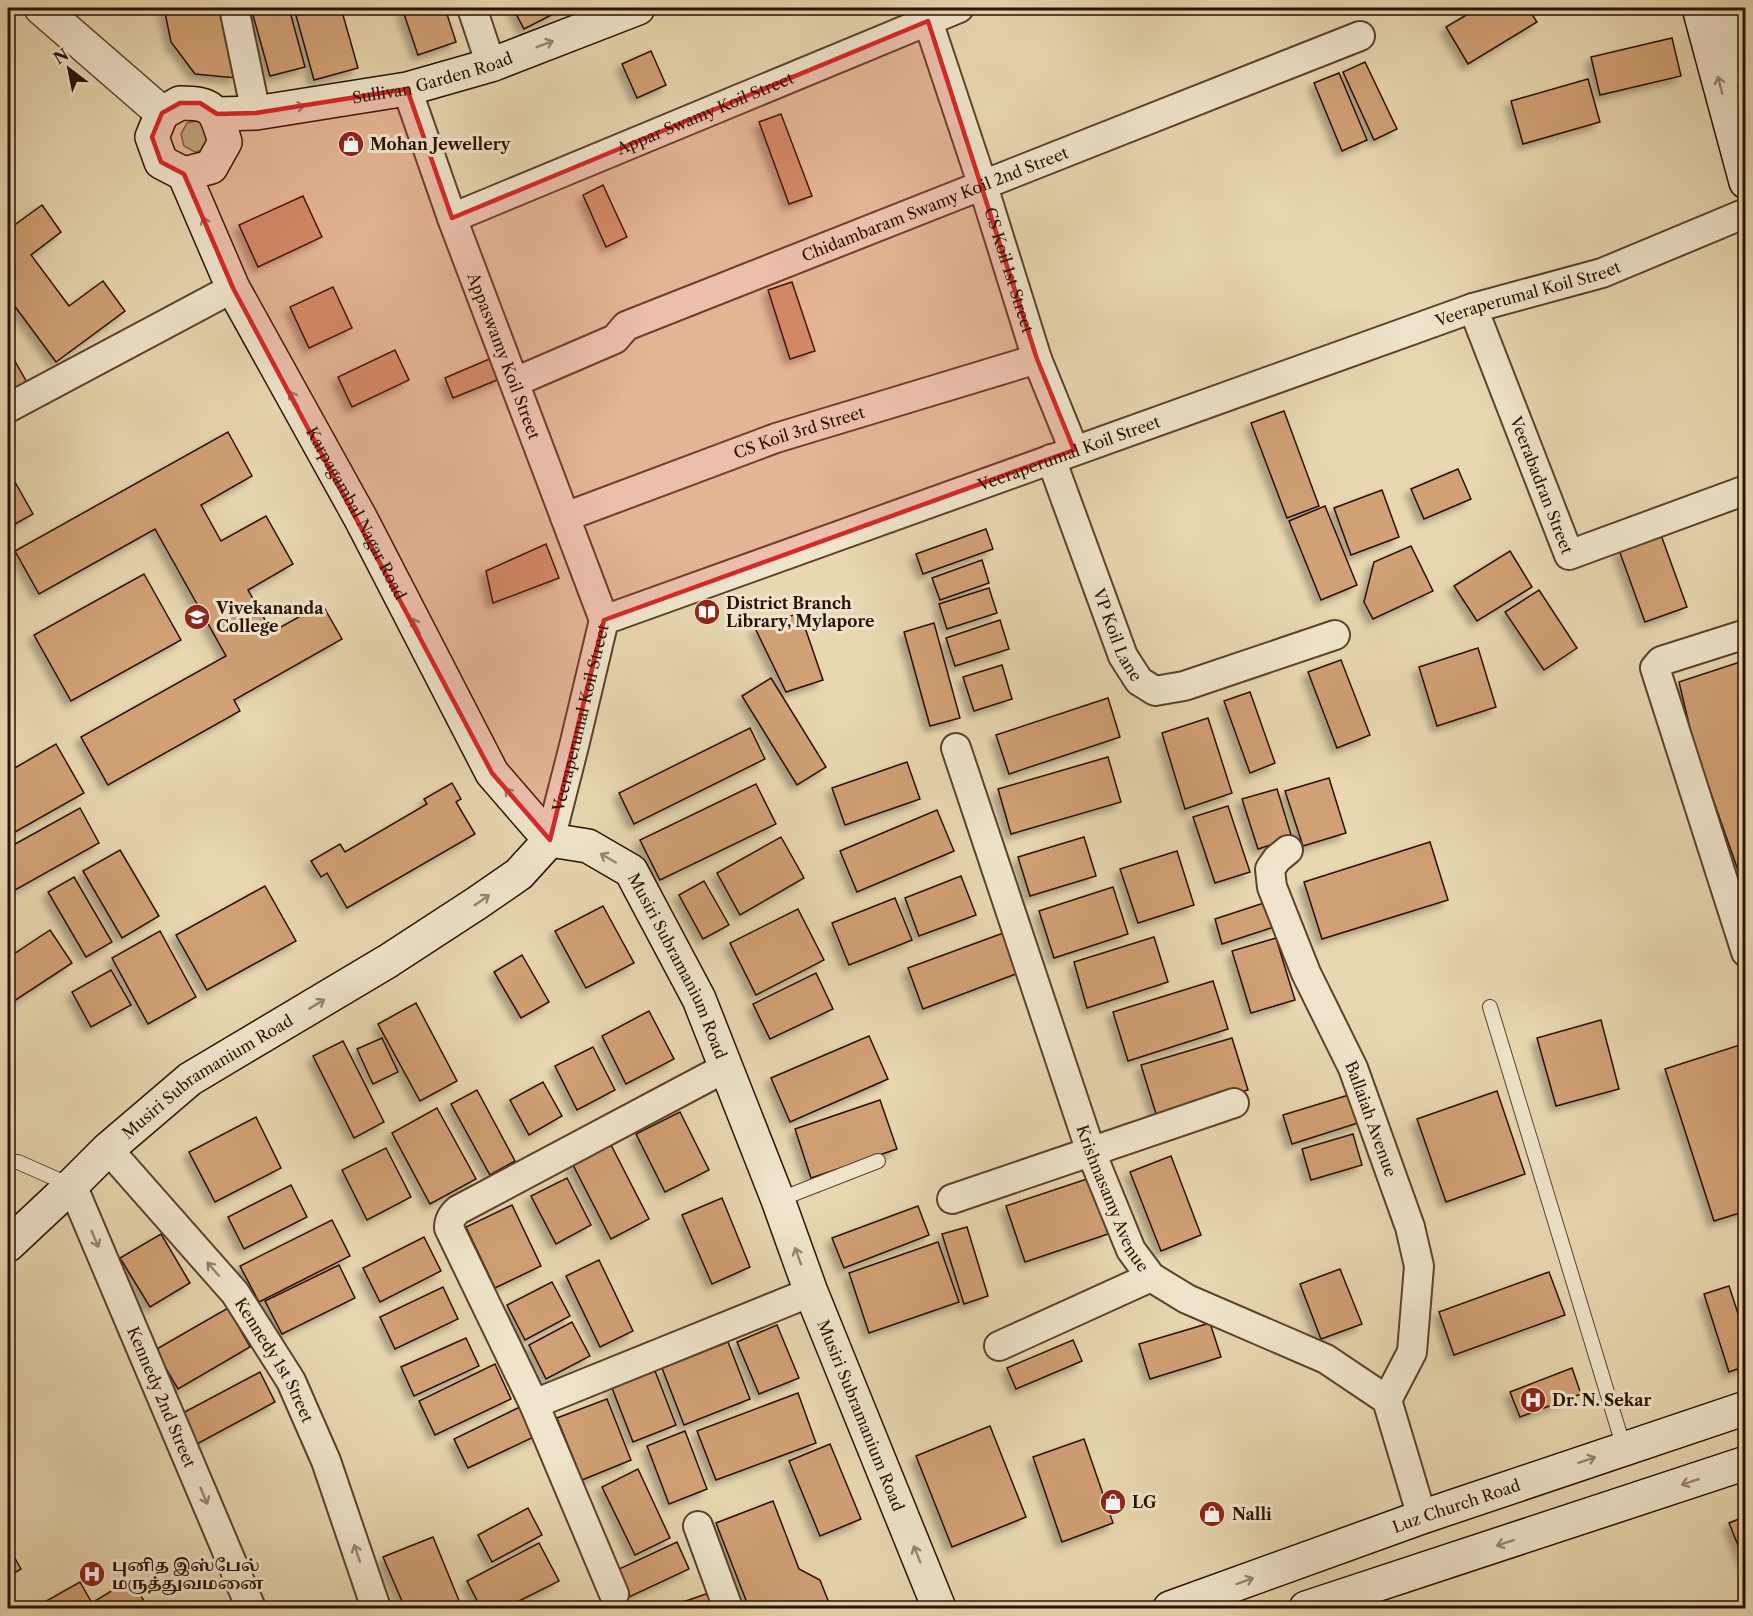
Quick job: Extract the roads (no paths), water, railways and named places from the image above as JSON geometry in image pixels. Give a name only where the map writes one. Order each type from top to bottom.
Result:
[{"type":"main road","points":[[41,8],[162,113]]},
{"type":"main road","name":"Sullivan Garden Road","points":[[217,114],[256,113],[407,89],[491,65],[638,8]]},
{"type":"main road","points":[[1699,8],[1746,182]]},
{"type":"main road","points":[[1729,8],[1746,72]]},
{"type":"main road","points":[[180,103],[200,103],[217,114],[225,142],[212,167],[184,174],[161,162],[152,137],[162,113],[180,103]]},
{"type":"main road","name":"Karpagambal Nagar Road","points":[[184,174],[233,288],[361,519],[492,773],[550,840]]},
{"type":"main road","name":"Musiri Subramanium Road","points":[[8,1245],[108,1149],[190,1079],[388,961],[502,886],[519,874],[550,840],[588,846],[631,871],[699,999],[778,1200],[811,1292],[939,1608]]},
{"type":"main road","name":"Luz Church Road","points":[[1170,1608],[1422,1516],[1746,1408]]},
{"type":"main road","points":[[1306,1608],[1746,1463]]},
{"type":"main road","points":[[1540,1476],[1558,1525]]},
{"type":"street","points":[[234,8],[256,113]]},
{"type":"street","points":[[472,8],[491,65]]},
{"type":"street","name":"Appar Swamy Koil Street","points":[[452,218],[959,8]]},
{"type":"street","name":"CS Koil 1st Street","points":[[928,21],[1037,359],[1062,455]]},
{"type":"street","name":"Chidambaram Swamy Koil 2nd Street","points":[[515,382],[615,339],[626,326],[1360,36]]},
{"type":"street","name":"Appaswamy Koil Street","points":[[407,89],[452,218],[604,620]]},
{"type":"street","name":"Veeraperumal Koil Street","points":[[550,840],[604,620],[1473,308],[1602,273],[1746,213]]},
{"type":"street","points":[[8,408],[233,288]]},
{"type":"street","name":"Veerabadran Street","points":[[1473,308],[1569,555],[1746,490]]},
{"type":"street","name":"CS Koil 3rd Street","points":[[565,517],[776,438],[1037,359]]},
{"type":"street","name":"VP Koil Lane","points":[[1062,455],[1123,656],[1139,681],[1155,691],[1184,686],[1335,635]]},
{"type":"street","points":[[1746,634],[1661,661],[1655,668],[1746,952]]},
{"type":"street","name":"Krishnasamy Avenue","points":[[956,748],[1091,1152],[1131,1250],[1151,1277],[1187,1299],[1326,1359],[1387,1400]]},
{"type":"street","name":"Ballaiah Avenue","points":[[1287,850],[1276,859],[1270,869],[1272,887],[1306,973],[1353,1068],[1410,1227],[1419,1266],[1412,1352],[1387,1400]]},
{"type":"street","points":[[614,1594],[534,1404],[449,1228],[453,1214],[727,1067]]},
{"type":"street","points":[[952,1199],[1234,1103]]},
{"type":"street","name":"Kennedy 1st Street","points":[[108,1149],[235,1293],[291,1381],[326,1461],[376,1608]]},
{"type":"street","name":"Kennedy 2nd Street","points":[[72,1185],[251,1608]]},
{"type":"street","points":[[999,1346],[1151,1277]]},
{"type":"street","points":[[534,1404],[811,1292]]},
{"type":"street","points":[[1387,1400],[1422,1516]]},
{"type":"street","points":[[698,1526],[728,1608]]},
{"type":"lane","points":[[1490,1007],[1624,1448]]},
{"type":"lane","points":[[778,1200],[878,1161]]},
{"type":"lane","points":[[8,1162],[18,1162],[72,1185]]},
{"type":"place","name":"Mohan Jewellery","points":[[351,144]]},
{"type":"place","name":"District Branch Library, Mylapore","points":[[707,612]]},
{"type":"place","name":"Vivekananda College","points":[[197,617]]},
{"type":"place","name":"Dr. N. Sekar","points":[[1533,1400]]},
{"type":"place","name":"LG","points":[[1113,1502]]},
{"type":"place","name":"Nalli","points":[[1212,1514]]},
{"type":"place","name":"புனித இஸ்பேல் மருத்துவமனை","points":[[92,1574]]}]
